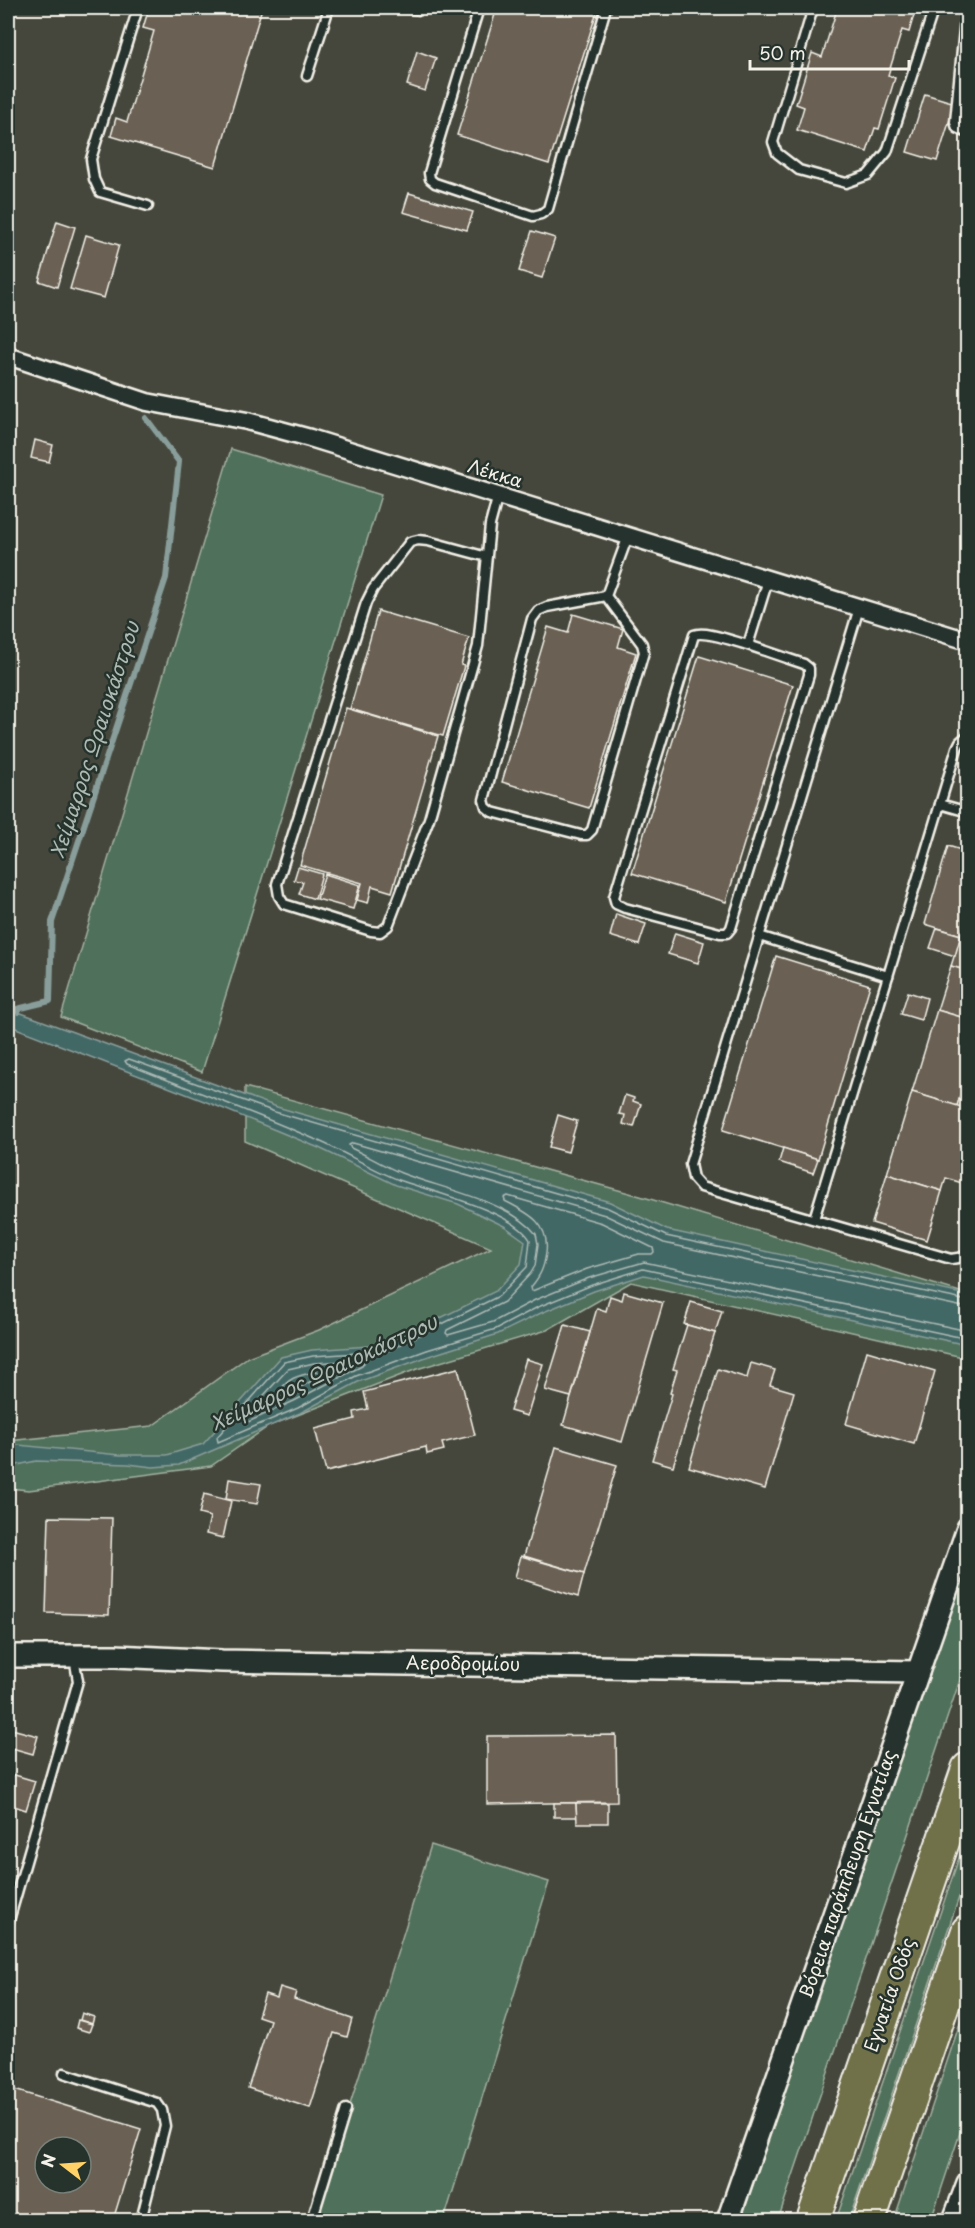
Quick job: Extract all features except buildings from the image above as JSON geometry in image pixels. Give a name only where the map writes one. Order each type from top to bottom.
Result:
[{"type":"highway","name":"Εγνατία Οδός","points":[[813,2220],[968,1769]]},
{"type":"highway","points":[[869,2220],[968,1931]]},
{"type":"street","name":"Λέκκα","points":[[8,356],[139,400],[247,421],[310,438],[968,641]]},
{"type":"street","name":"Βόρεια παράπλευρη Εγνατίας","points":[[728,2220],[968,1528]]},
{"type":"street","name":"Αεροδρομίου","points":[[8,1656],[115,1656],[222,1661],[918,1672]]},
{"type":"street","points":[[954,2220],[968,2183]]},
{"type":"lane","points":[[138,8],[91,159],[94,179],[100,192],[148,206]]},
{"type":"lane","points":[[307,76],[329,8]]},
{"type":"lane","points":[[479,8],[429,173],[430,179],[435,183],[532,216],[542,214],[548,209],[606,8]]},
{"type":"lane","points":[[813,8],[773,142],[777,153],[799,170],[846,183],[868,175],[887,152],[934,8]]},
{"type":"lane","points":[[966,8],[955,122],[957,128],[968,133]]},
{"type":"lane","points":[[487,557],[428,541],[410,542],[373,589],[366,603],[277,884],[279,896],[284,904],[371,931],[380,932],[388,926],[429,819],[478,646],[487,557],[490,525],[498,495]]},
{"type":"lane","points":[[606,596],[628,536]]},
{"type":"lane","points":[[748,645],[768,579]]},
{"type":"lane","points":[[606,596],[642,644],[644,652],[592,830],[587,835],[581,835],[492,812],[486,807],[484,800],[532,619],[538,611],[547,607],[606,596]]},
{"type":"lane","points":[[859,608],[690,1164],[693,1178],[701,1187],[951,1259],[964,1257],[968,1251]]},
{"type":"lane","points":[[706,634],[748,645],[804,663],[809,668],[809,675],[731,928],[727,933],[720,933],[616,904],[614,897],[694,635],[706,634]]},
{"type":"lane","points":[[814,1219],[957,748],[968,735]]},
{"type":"lane","points":[[940,804],[968,812]]},
{"type":"lane","points":[[759,936],[888,976]]},
{"type":"lane","points":[[8,1924],[78,1681],[74,1657]]},
{"type":"lane","points":[[63,2073],[157,2103],[162,2110],[165,2126],[141,2220]]},
{"type":"lane","points":[[312,2220],[346,2109]]},
{"type":"shaded area","points":[[8,8],[967,8],[967,2220],[8,2220]]},
{"type":"green space","points":[[231,449],[381,495],[202,1072],[61,1017]]},
{"type":"green space","points":[[245,1087],[640,1196],[967,1294],[967,1358],[631,1282],[547,1330],[417,1369],[269,1426],[211,1466],[29,1490],[8,1488],[8,1441],[152,1426],[248,1357],[319,1330],[491,1248],[245,1141]]},
{"type":"green space","points":[[967,1556],[967,1659],[778,2220],[741,2220]]},
{"type":"green space","points":[[967,1834],[967,1874],[849,2220],[836,2220]]},
{"type":"green space","points":[[431,1845],[549,1882],[444,2220],[314,2220]]},
{"type":"green space","points":[[967,2002],[967,2112],[931,2220],[894,2220]]},
{"type":"water","points":[[13,1010],[277,1107],[610,1202],[667,1230],[967,1295],[967,1345],[644,1275],[594,1291],[498,1334],[358,1382],[300,1413],[179,1465],[153,1467],[36,1461],[8,1467],[8,1444],[120,1455],[167,1455],[203,1444],[281,1357],[312,1350],[385,1345],[496,1291],[521,1264],[525,1241],[504,1226],[458,1204],[396,1185],[319,1148],[8,1025],[8,1019]]},
{"type":"waterway","name":"Χείμαρρος Ωραιοκάστρου","points":[[18,1012],[13,1010],[50,1001],[52,922],[166,578],[179,462],[146,418]]}]
